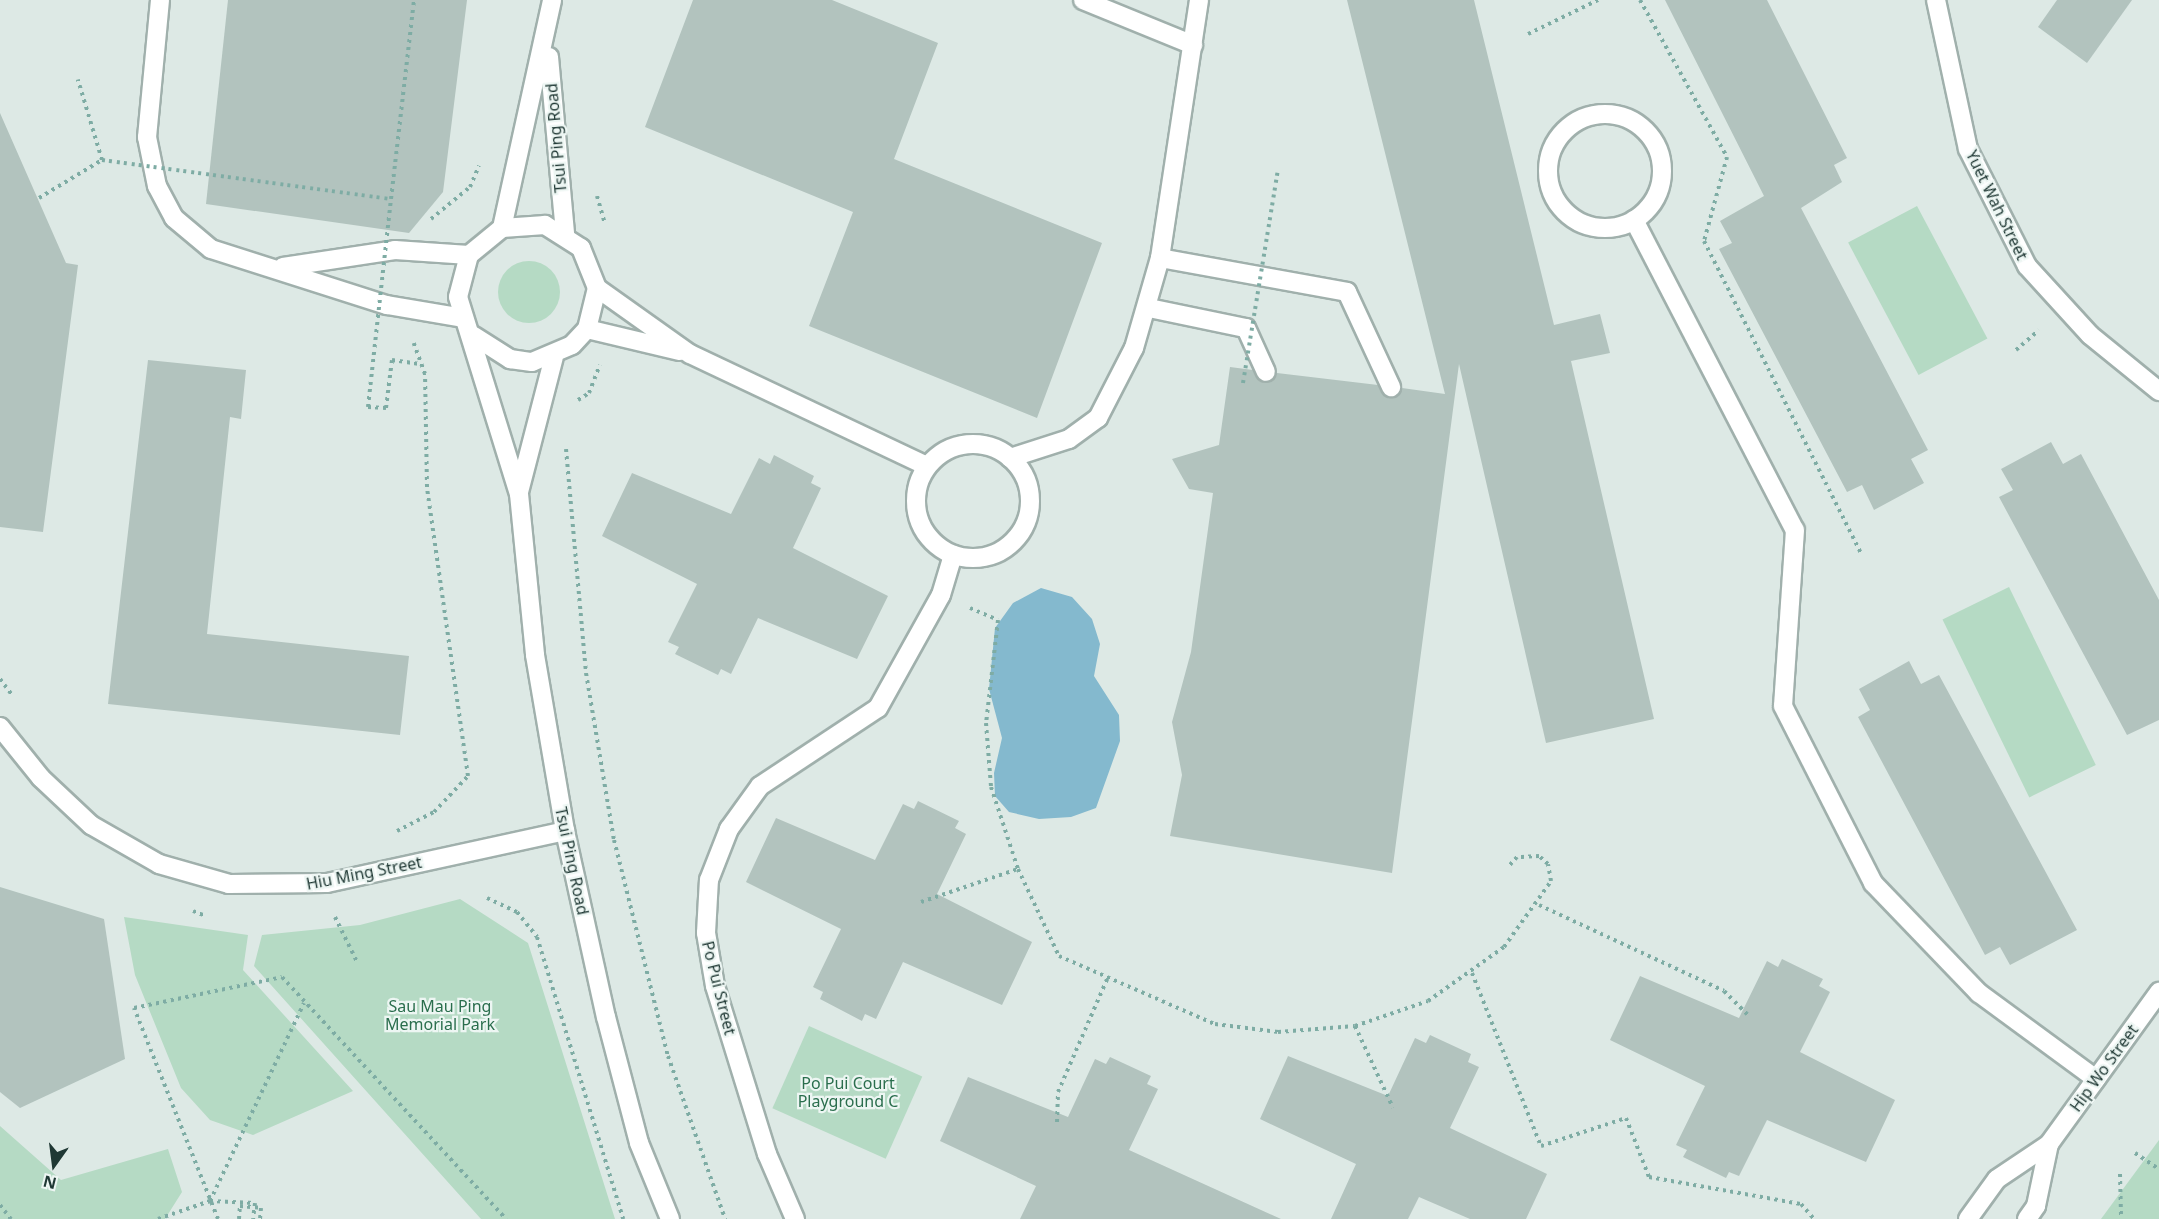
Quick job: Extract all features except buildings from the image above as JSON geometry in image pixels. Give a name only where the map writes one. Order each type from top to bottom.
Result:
[{"type":"street","points":[[160,0],[147,137],[157,186],[174,218],[211,249],[278,267],[410,309],[463,318]]},
{"type":"street","name":"Tsui Ping Road","points":[[502,228],[547,41],[552,0]]},
{"type":"street","points":[[1083,0],[1194,45]]},
{"type":"street","points":[[1010,458],[1029,492],[1023,531],[993,555],[954,555],[936,546],[917,517],[915,499],[927,466],[956,446],[974,444],[1010,458],[1069,439],[1098,418],[1119,384],[1149,308],[1160,258],[1199,0]]},
{"type":"street","name":"Yuet Wah Street","points":[[1936,0],[1968,149],[2026,266],[2090,335],[2159,391]]},
{"type":"street","name":"Tsui Ping Road","points":[[547,41],[565,234]]},
{"type":"street","points":[[1589,116],[1626,117],[1655,143],[1662,182],[1655,200],[1634,220],[1605,229],[1586,225],[1556,203],[1548,169],[1551,152],[1572,124],[1589,116]]},
{"type":"street","points":[[1634,220],[1795,530],[1783,706],[1874,883],[1979,993],[2096,1078]]},
{"type":"street","points":[[278,267],[416,251],[469,255],[502,228],[524,223],[565,234],[592,266],[597,288],[587,329],[554,357]]},
{"type":"street","name":"Tsui Ping Road","points":[[469,255],[460,275],[463,318],[474,336],[519,494],[535,655],[565,831],[639,1143],[670,1219]]},
{"type":"street","points":[[1160,258],[1347,292],[1391,387]]},
{"type":"street","points":[[597,288],[690,354],[927,466]]},
{"type":"street","points":[[1149,308],[1246,328],[1266,372]]},
{"type":"street","points":[[587,329],[690,354]]},
{"type":"street","name":"Tsui Ping Road","points":[[474,336],[510,359],[554,357],[519,494]]},
{"type":"street","name":"Po Pui Street","points":[[795,1219],[767,1154],[715,986],[705,933],[709,880],[729,828],[760,786],[878,708],[941,595],[954,555]]},
{"type":"street","name":"Hiu Ming Street","points":[[0,727],[41,778],[91,825],[159,864],[229,884],[327,883],[565,831]]},
{"type":"street","name":"Hip Wo Street","points":[[1968,1219],[1997,1179],[2049,1144],[2159,992]]},
{"type":"street","name":"Hip Wo Street","points":[[2027,1219],[2036,1206],[2049,1144]]},
{"type":"path","points":[[414,0],[368,407],[386,408],[392,360],[420,364]]},
{"type":"path","points":[[1528,34],[1598,0]]},
{"type":"path","points":[[1640,0],[1727,158],[1704,241],[1861,553]]},
{"type":"path","points":[[78,80],[102,160]]},
{"type":"path","points":[[416,251],[427,223],[470,187],[483,159]]},
{"type":"path","points":[[39,198],[102,160],[392,199]]},
{"type":"path","points":[[1244,383],[1278,170]]},
{"type":"path","points":[[594,186],[609,234]]},
{"type":"path","points":[[385,838],[434,812],[468,776],[427,487],[420,364],[410,309]]},
{"type":"path","points":[[575,402],[590,393],[612,335]]},
{"type":"path","points":[[2016,351],[2031,337]]},
{"type":"path","points":[[566,443],[586,672],[614,840],[668,1056],[725,1219]]},
{"type":"path","points":[[941,595],[998,620],[986,723],[991,787],[1018,870],[1059,956],[1215,1024],[1278,1032],[1355,1026],[1418,1006],[1472,973],[1504,947],[1539,905],[1551,880],[1548,864],[1527,854],[1508,867]]},
{"type":"path","points":[[0,679],[19,704]]},
{"type":"path","points":[[921,902],[1018,870]]},
{"type":"path","points":[[488,898],[517,912],[537,937],[623,1219]]},
{"type":"path","points":[[1539,905],[1724,991],[1749,1016]]},
{"type":"path","points":[[334,917],[358,964]]},
{"type":"path","points":[[1472,973],[1541,1146],[1626,1118],[1649,1176],[1801,1204],[1814,1219]]},
{"type":"path","points":[[218,1219],[134,1008],[282,977],[506,1219]]},
{"type":"path","points":[[1057,1122],[1058,1092],[1108,977]]},
{"type":"path","points":[[210,1201],[304,1003]]},
{"type":"path","points":[[1355,1026],[1393,1108]]},
{"type":"path","points":[[2135,1153],[2159,1169]]},
{"type":"path","points":[[2120,1174],[2121,1215]]},
{"type":"path","points":[[158,1219],[210,1201],[255,1203],[253,1219]]},
{"type":"path","points":[[0,1204],[11,1219]]},
{"type":"path","points":[[239,1219],[240,1206],[261,1208],[260,1219]]},
{"type":"green space","points":[[1917,206],[1987,338],[1919,375],[1848,243]]},
{"type":"green space","points":[[523,261],[535,261],[551,270],[558,280],[560,292],[558,304],[551,314],[535,323],[523,323],[512,318],[503,309],[498,298],[498,286],[503,275],[512,266]]},
{"type":"green space","points":[[2009,587],[2096,765],[2029,797],[1942,619]]},
{"type":"green space","name":"Sau Mau Ping Memorial Park","points":[[460,899],[528,943],[615,1219],[481,1219],[254,966],[262,935],[360,925]]},
{"type":"green space","points":[[124,917],[248,935],[243,970],[353,1091],[253,1135],[210,1120],[181,1088],[135,975]]},
{"type":"green space","name":"Po Pui Court Playground C","points":[[809,1026],[922,1076],[886,1159],[772,1108]]},
{"type":"green space","points":[[0,1126],[61,1180],[168,1149],[182,1192],[165,1219],[0,1219]]},
{"type":"green space","points":[[2159,1140],[2159,1219],[2101,1219]]},
{"type":"water","points":[[1041,588],[1072,597],[1092,619],[1100,644],[1094,676],[1119,715],[1120,741],[1096,808],[1071,817],[1039,819],[1009,812],[995,796],[994,773],[1002,738],[989,689],[995,628],[1013,603]]}]
